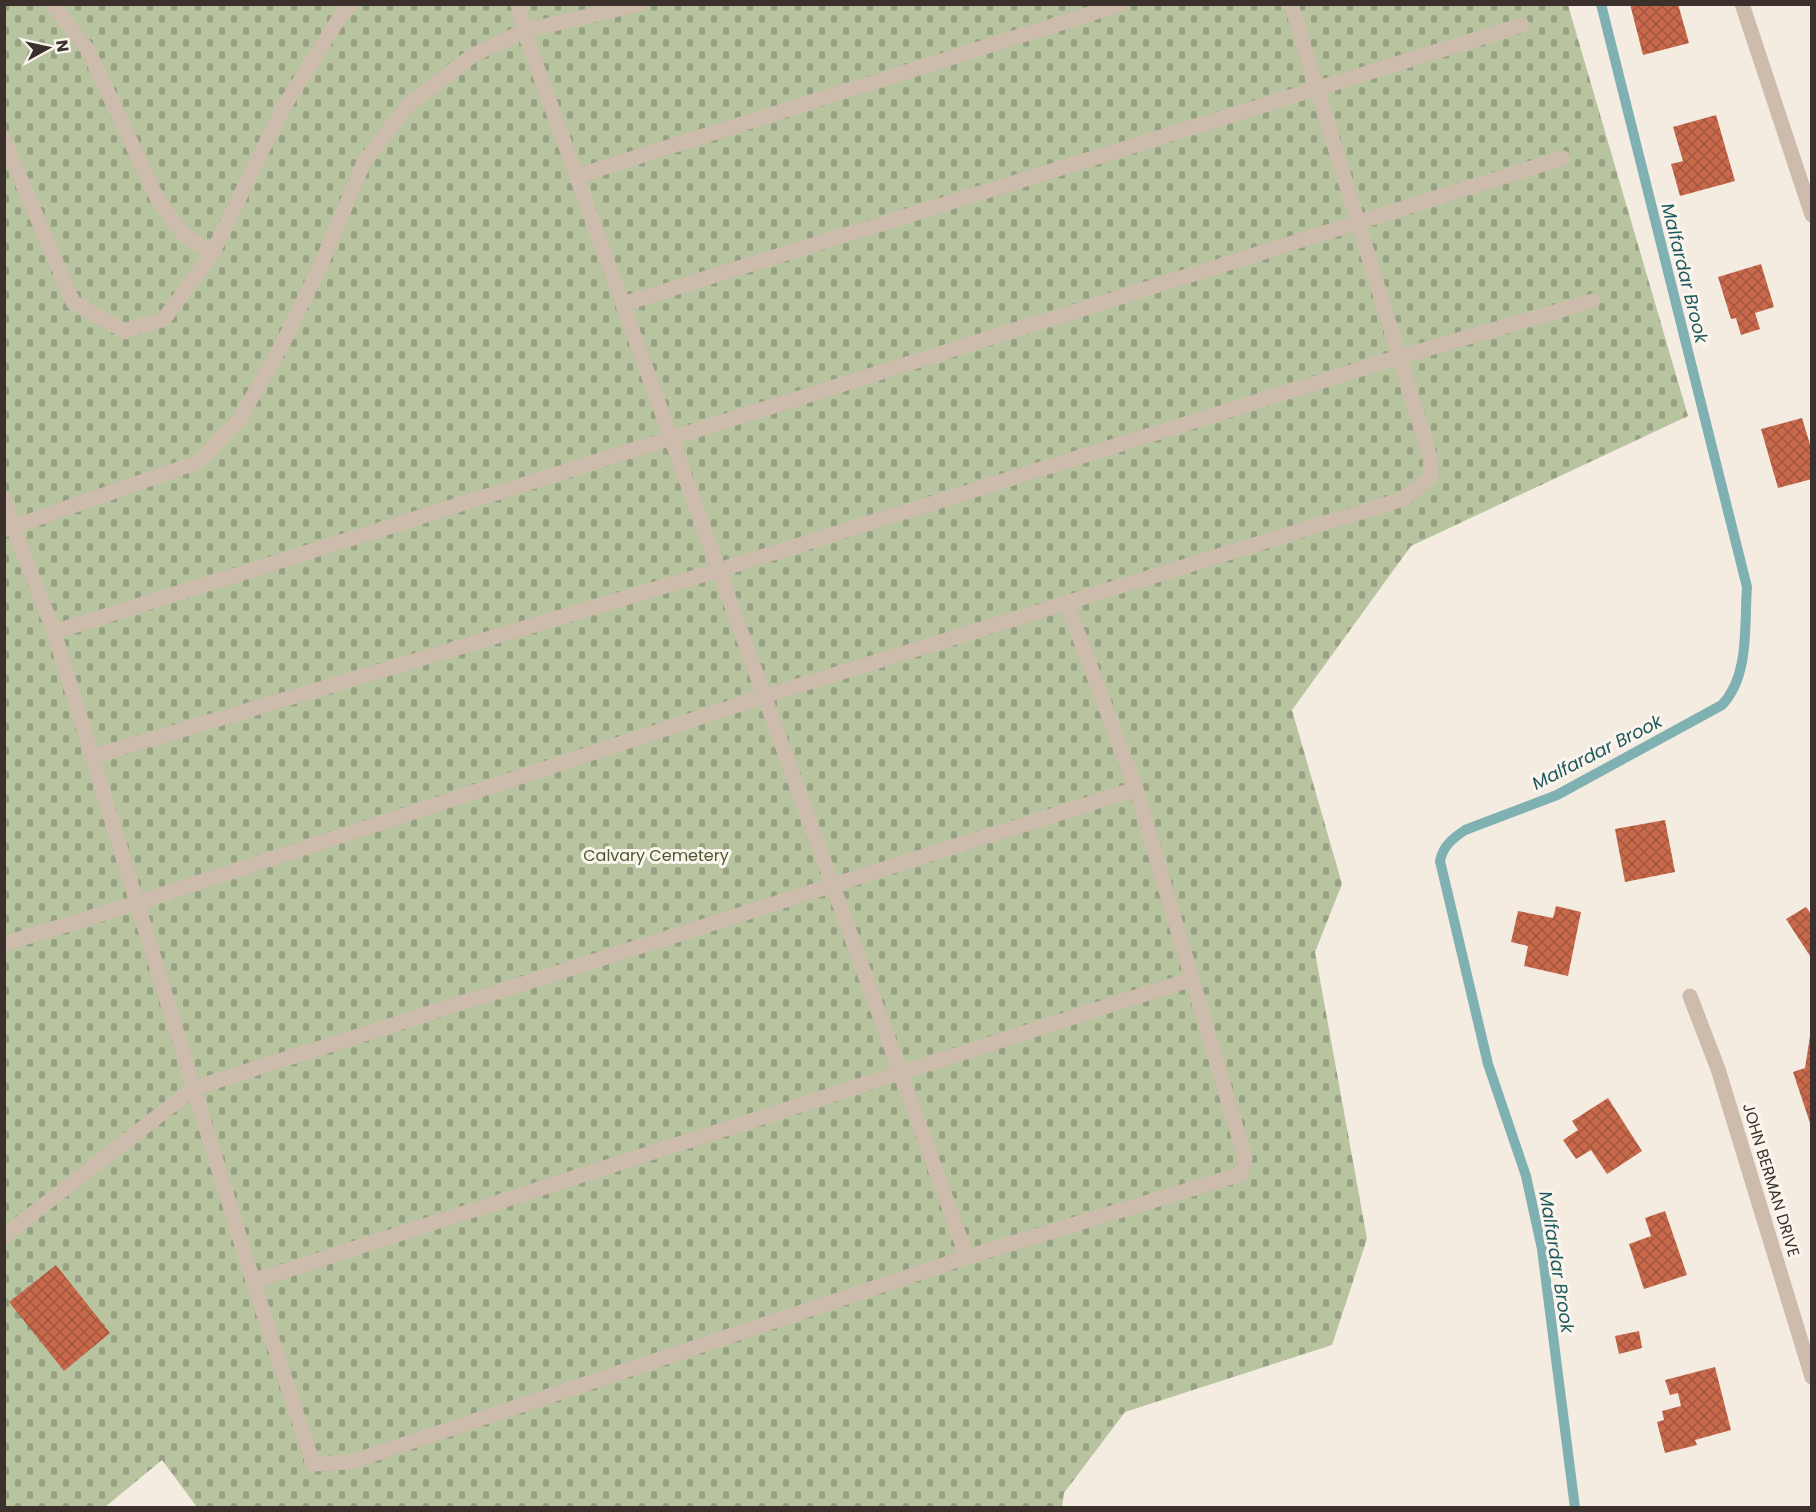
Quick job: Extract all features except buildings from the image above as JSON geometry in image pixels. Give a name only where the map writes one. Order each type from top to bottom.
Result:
[{"type":"street","points":[[52,4],[88,50],[159,200],[182,233],[212,254]]},
{"type":"street","points":[[4,141],[73,302],[124,331],[164,319],[212,254],[283,108],[338,20],[351,4]]},
{"type":"street","points":[[518,4],[524,31],[967,1257]]},
{"type":"street","points":[[9,528],[198,462],[239,420],[283,343],[322,262],[364,162],[407,106],[473,55],[524,31],[640,4]]},
{"type":"street","points":[[577,176],[1122,4]]},
{"type":"street","points":[[4,944],[137,903],[765,696],[1403,499],[1431,477],[1430,458],[1291,4]]},
{"type":"street","points":[[1742,4],[1812,216]]},
{"type":"street","points":[[623,304],[1522,25]]},
{"type":"street","points":[[54,632],[1563,158]]},
{"type":"street","points":[[91,757],[719,570],[1399,357],[1593,301]]},
{"type":"street","points":[[4,498],[9,528],[54,632],[253,1281],[313,1464],[350,1462],[967,1257],[1241,1174],[1245,1158],[1136,789],[1067,604]]},
{"type":"street","points":[[4,1236],[194,1088],[1136,789]]},
{"type":"street","points":[[253,1281],[1192,979]]},
{"type":"street","name":"JOHN BERMAN DRIVE","points":[[1690,996],[1718,1069],[1812,1377]]},
{"type":"green space","name":"Calvary Cemetery","points":[[5,5],[1568,5],[1688,416],[1411,546],[1292,710],[1342,884],[1315,952],[1367,1239],[1332,1345],[1125,1412],[1064,1493],[1062,1507],[197,1507],[162,1460],[105,1507],[5,1508]]},
{"type":"waterway","name":"Malfardar Brook","points":[[1575,1508],[1542,1249],[1526,1176],[1488,1064],[1440,861],[1449,843],[1465,830],[1557,795],[1722,705],[1731,693],[1741,665],[1747,587],[1601,4]]}]
